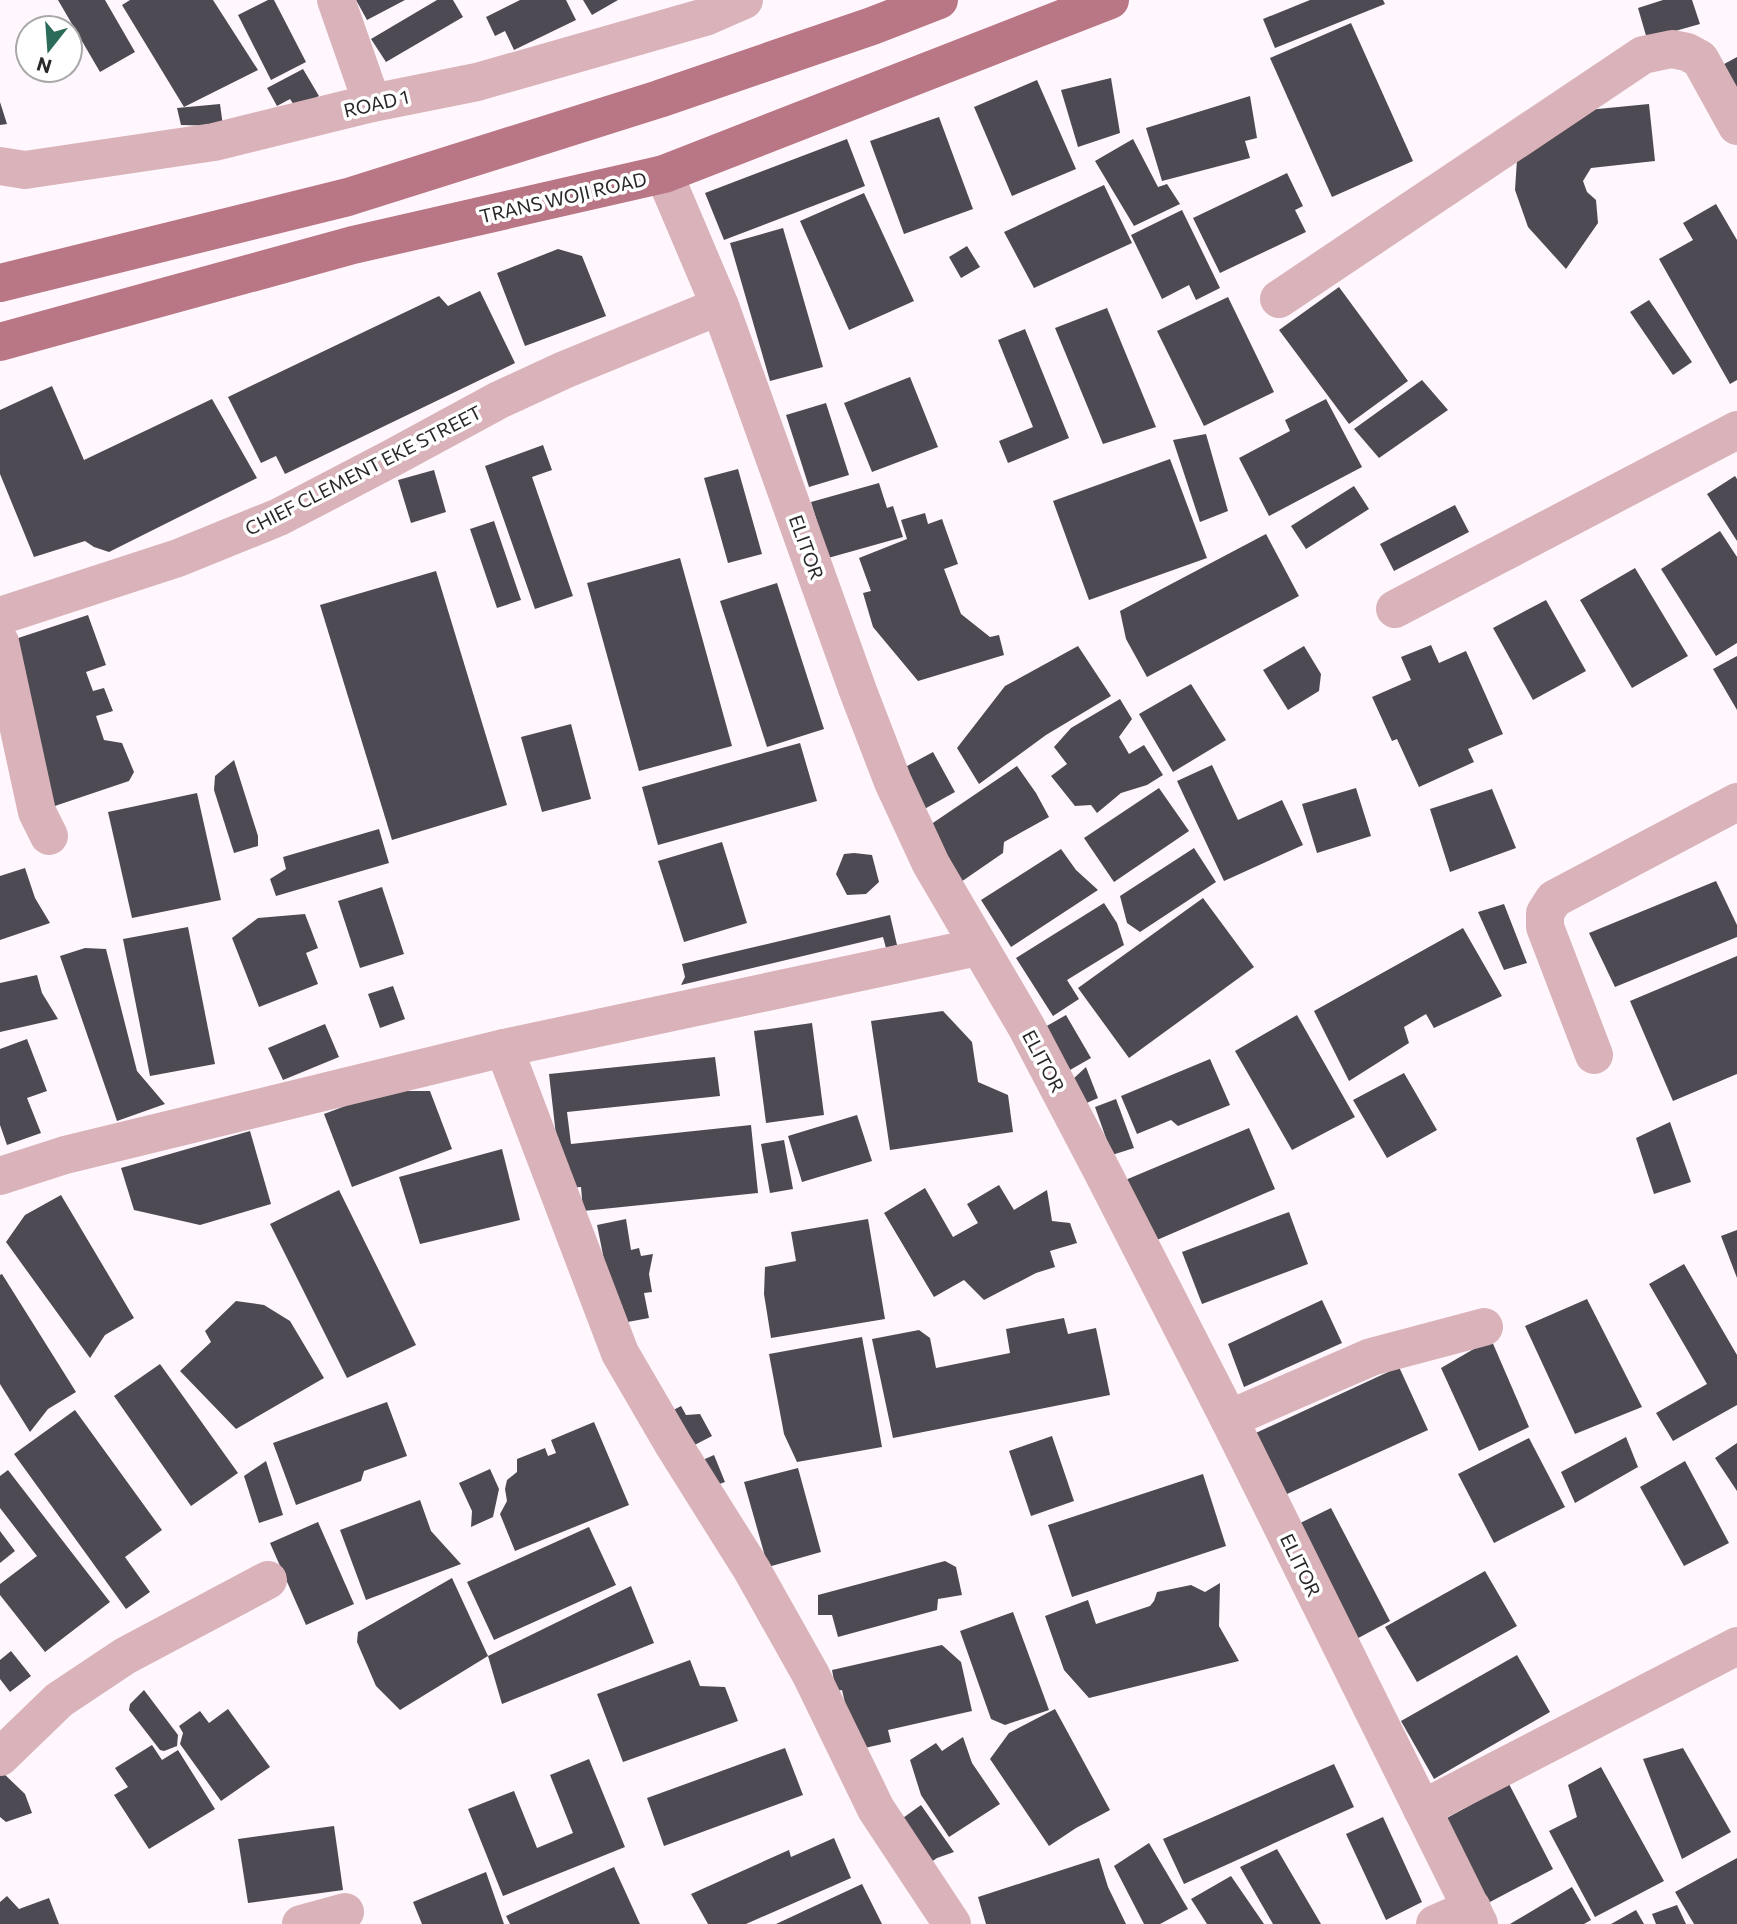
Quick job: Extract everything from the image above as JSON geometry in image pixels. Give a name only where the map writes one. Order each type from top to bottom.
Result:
[{"type":"main road","points":[[0,282],[348,197],[659,99],[872,26],[939,0]]},
{"type":"main road","name":"TRANS WOJI ROAD","points":[[0,342],[353,245],[664,174],[1110,0]]},
{"type":"street","points":[[336,0],[372,103]]},
{"type":"street","name":"ROAD 1","points":[[0,166],[25,170],[214,142],[372,103],[477,82],[705,17],[744,0]]},
{"type":"street","points":[[1279,299],[1643,55],[1672,49],[1687,52],[1700,59],[1737,126]]},
{"type":"street","name":"ELITOR","points":[[664,174],[720,306],[893,782],[931,864],[1027,1028],[1229,1419],[1476,1916]]},
{"type":"street","name":"CHIEF CLEMENT EKE STREET","points":[[0,616],[178,558],[279,517],[499,400],[564,370],[720,306]]},
{"type":"street","points":[[1395,609],[1737,430]]},
{"type":"street","points":[[0,642],[37,812],[49,836]]},
{"type":"street","points":[[1594,1055],[1545,928],[1545,914],[1554,899],[1737,802]]},
{"type":"street","points":[[0,1176],[65,1155],[504,1048],[978,947]]},
{"type":"street","points":[[504,1048],[620,1353],[752,1570],[811,1675],[876,1809],[952,1924]]},
{"type":"street","points":[[1229,1419],[1371,1357],[1484,1327]]},
{"type":"street","points":[[0,1757],[59,1700],[81,1685],[125,1656],[268,1580]]},
{"type":"street","points":[[1422,1809],[1737,1646]]},
{"type":"street","points":[[301,1924],[345,1912]]},
{"type":"street","points":[[1435,1924],[1476,1916]]},
{"type":"building","points":[[58,0],[105,0],[135,52],[100,72],[84,45],[84,14],[66,14]]},
{"type":"building","points":[[130,0],[213,0],[258,70],[184,107],[122,5]]},
{"type":"building","points":[[268,0],[274,0],[306,62],[271,80],[238,15]]},
{"type":"building","points":[[356,0],[405,0],[367,20]]},
{"type":"building","points":[[437,0],[453,0],[463,17],[386,62],[371,39]]},
{"type":"building","points":[[520,0],[566,0],[576,20],[514,50],[505,31],[495,36],[486,17]]},
{"type":"building","points":[[583,0],[618,0],[592,15]]},
{"type":"building","points":[[1310,0],[1383,0],[1385,4],[1275,48],[1263,19]]},
{"type":"building","points":[[1663,0],[1692,0],[1700,24],[1647,39],[1638,8]]},
{"type":"building","points":[[1351,23],[1413,161],[1332,197],[1270,58]]},
{"type":"building","points":[[1737,57],[1737,92],[1715,69]]},
{"type":"building","points":[[303,69],[319,96],[296,108],[290,99],[277,106],[267,88]]},
{"type":"building","points":[[1111,78],[1120,133],[1078,147],[1061,90]]},
{"type":"building","points":[[1037,80],[1076,169],[1012,196],[974,107]]},
{"type":"building","points":[[1250,96],[1257,138],[1245,141],[1250,158],[1162,181],[1146,128]]},
{"type":"building","points":[[0,102],[7,124],[0,125]]},
{"type":"building","points":[[220,104],[223,126],[181,125],[177,108]]},
{"type":"building","points":[[1649,104],[1655,161],[1591,168],[1583,181],[1587,192],[1596,200],[1598,223],[1566,269],[1528,227],[1515,190],[1518,144],[1577,111]]},
{"type":"building","points":[[939,117],[973,209],[904,234],[870,141]]},
{"type":"building","points":[[847,139],[865,186],[724,240],[705,193]]},
{"type":"building","points":[[1133,139],[1158,187],[1167,184],[1180,204],[1134,226],[1095,161]]},
{"type":"building","points":[[1287,173],[1303,206],[1295,210],[1306,232],[1220,273],[1193,218]]},
{"type":"building","points":[[1104,185],[1132,243],[1034,288],[1004,232]]},
{"type":"building","points":[[864,193],[914,301],[849,330],[800,221]]},
{"type":"building","points":[[1716,204],[1737,240],[1737,380],[1730,384],[1659,259],[1693,240],[1683,223]]},
{"type":"building","points":[[1182,210],[1220,288],[1196,300],[1189,285],[1162,299],[1131,235]]},
{"type":"building","points":[[783,228],[823,367],[770,381],[730,243]]},
{"type":"building","points":[[967,246],[980,267],[961,278],[949,257]]},
{"type":"building","points":[[558,249],[582,256],[606,316],[525,346],[497,273]]},
{"type":"building","points":[[1339,287],[1408,381],[1349,424],[1279,330]]},
{"type":"building","points":[[480,291],[515,363],[285,474],[276,456],[261,463],[228,397],[439,296],[448,306]]},
{"type":"building","points":[[1228,297],[1274,392],[1204,426],[1157,331]]},
{"type":"building","points":[[1649,300],[1692,362],[1673,375],[1630,312]]},
{"type":"building","points":[[1107,308],[1156,427],[1103,444],[1055,328]]},
{"type":"building","points":[[1025,329],[1069,438],[1008,463],[999,441],[1033,427],[998,340]]},
{"type":"building","points":[[910,377],[938,447],[872,472],[844,403]]},
{"type":"building","points":[[1422,380],[1448,410],[1379,458],[1354,429]]},
{"type":"building","points":[[52,386],[84,460],[212,399],[257,478],[109,552],[85,541],[34,557],[0,474],[0,410]]},
{"type":"building","points":[[1326,399],[1362,467],[1269,516],[1239,458],[1290,431],[1285,420]]},
{"type":"building","points":[[826,403],[849,475],[809,487],[786,415]]},
{"type":"building","points":[[1206,434],[1228,511],[1200,522],[1173,440]]},
{"type":"building","points":[[543,445],[552,470],[532,477],[573,596],[535,609],[485,466]]},
{"type":"building","points":[[1170,459],[1207,558],[1089,600],[1053,501]]},
{"type":"building","points":[[738,469],[762,554],[728,563],[704,478]]},
{"type":"building","points":[[434,470],[446,512],[411,523],[398,480]]},
{"type":"building","points":[[1735,476],[1737,479],[1737,541],[1707,494]]},
{"type":"building","points":[[879,483],[887,508],[893,506],[903,537],[828,558],[811,502]]},
{"type":"building","points":[[1354,486],[1369,509],[1306,549],[1291,526]]},
{"type":"building","points":[[1455,505],[1469,532],[1394,571],[1380,544]]},
{"type":"building","points":[[925,513],[928,524],[942,519],[958,564],[944,569],[961,614],[990,637],[999,635],[1004,655],[918,681],[873,627],[863,593],[871,591],[859,558],[907,539],[901,520]]},
{"type":"building","points":[[494,521],[521,600],[497,608],[470,529]]},
{"type":"building","points":[[1720,531],[1737,557],[1737,643],[1716,656],[1661,569]]},
{"type":"building","points":[[1266,534],[1299,596],[1147,677],[1126,639],[1120,611]]},
{"type":"building","points":[[680,558],[732,746],[639,771],[587,583]]},
{"type":"building","points":[[1635,568],[1688,656],[1632,688],[1580,600]]},
{"type":"building","points":[[436,571],[507,805],[392,840],[320,605]]},
{"type":"building","points":[[777,583],[824,729],[767,747],[720,601]]},
{"type":"building","points":[[1546,600],[1586,671],[1533,700],[1493,628]]},
{"type":"building","points":[[88,615],[106,665],[86,672],[93,691],[104,688],[113,711],[96,716],[104,740],[122,743],[134,772],[129,781],[37,812],[0,644]]},
{"type":"building","points":[[1431,645],[1439,663],[1466,651],[1503,734],[1468,749],[1474,762],[1419,787],[1397,739],[1392,741],[1372,697],[1411,680],[1401,657]]},
{"type":"building","points":[[1078,646],[1111,696],[1046,735],[979,784],[957,748],[1005,686]]},
{"type":"building","points":[[1304,646],[1321,674],[1319,691],[1288,710],[1263,670]]},
{"type":"building","points":[[1737,656],[1737,710],[1713,669]]},
{"type":"building","points":[[1191,684],[1226,740],[1173,772],[1139,714]]},
{"type":"building","points":[[1120,699],[1132,719],[1119,737],[1129,754],[1144,745],[1163,775],[1147,785],[1121,793],[1097,813],[1091,805],[1075,806],[1051,776],[1067,764],[1054,747],[1071,728]]},
{"type":"building","points":[[571,724],[591,799],[542,812],[521,737]]},
{"type":"building","points":[[800,743],[817,801],[658,845],[642,787]]},
{"type":"building","points":[[933,752],[955,792],[919,812],[896,772]]},
{"type":"building","points":[[234,760],[258,836],[258,846],[234,853],[214,790],[215,776]]},
{"type":"building","points":[[1212,765],[1238,820],[1282,800],[1303,845],[1224,881],[1177,781]]},
{"type":"building","points":[[1017,766],[1049,817],[1004,842],[1003,853],[958,884],[921,831]]},
{"type":"building","points":[[1159,788],[1189,831],[1114,882],[1084,838]]},
{"type":"building","points":[[1356,788],[1371,836],[1317,853],[1302,804]]},
{"type":"building","points":[[1492,789],[1516,848],[1450,872],[1430,809]]},
{"type":"building","points":[[197,793],[221,900],[132,918],[108,812]]},
{"type":"building","points":[[379,829],[389,863],[276,896],[270,879],[286,869],[283,857]]},
{"type":"building","points":[[722,842],[747,923],[684,942],[658,861]]},
{"type":"building","points":[[1194,848],[1216,882],[1140,932],[1127,923],[1120,896]]},
{"type":"building","points":[[1061,849],[1076,870],[1098,890],[1011,947],[981,900]]},
{"type":"building","points":[[844,854],[872,855],[879,882],[866,894],[847,895],[836,874]]},
{"type":"building","points":[[25,868],[35,898],[50,923],[0,940],[0,876]]},
{"type":"building","points":[[1716,881],[1737,925],[1737,937],[1615,987],[1589,933]]},
{"type":"building","points":[[382,887],[404,954],[360,968],[338,901]]},
{"type":"building","points":[[1203,898],[1254,967],[1129,1058],[1078,988]]},
{"type":"building","points":[[1104,903],[1117,923],[1124,945],[1067,980],[1079,999],[1053,1016],[1016,958]]},
{"type":"building","points":[[1504,904],[1527,963],[1504,970],[1478,912]]},
{"type":"building","points":[[305,914],[318,948],[306,953],[318,984],[259,1007],[232,938],[258,918]]},
{"type":"building","points":[[890,915],[897,945],[886,948],[883,937],[681,985],[685,977],[682,964]]},
{"type":"building","points":[[188,927],[215,1064],[150,1076],[123,939]]},
{"type":"building","points":[[1463,928],[1502,996],[1434,1028],[1426,1014],[1404,1027],[1409,1043],[1349,1081],[1314,1011]]},
{"type":"building","points":[[85,948],[106,949],[137,1071],[165,1104],[117,1121],[60,956]]},
{"type":"building","points":[[1737,956],[1737,1074],[1673,1101],[1630,1001]]},
{"type":"building","points":[[37,975],[42,993],[58,1019],[0,1032],[0,983]]},
{"type":"building","points":[[393,986],[405,1019],[380,1028],[368,994]]},
{"type":"building","points":[[943,1011],[972,1042],[978,1082],[1008,1095],[1013,1132],[890,1150],[871,1021]]},
{"type":"building","points":[[1066,1015],[1091,1058],[1070,1070],[1045,1027]]},
{"type":"building","points":[[1297,1015],[1355,1117],[1292,1150],[1235,1051]]},
{"type":"building","points":[[812,1023],[824,1115],[766,1123],[754,1031]]},
{"type":"building","points":[[325,1024],[339,1057],[283,1080],[268,1048]]},
{"type":"building","points":[[27,1039],[47,1091],[27,1098],[41,1133],[7,1145],[0,1125],[0,1049]]},
{"type":"building","points":[[715,1057],[720,1096],[567,1112],[571,1144],[751,1125],[758,1193],[583,1211],[581,1187],[562,1188],[549,1074]]},
{"type":"building","points":[[1210,1059],[1230,1105],[1178,1126],[1171,1120],[1137,1134],[1121,1096]]},
{"type":"building","points":[[1086,1067],[1098,1098],[1082,1105],[1072,1080]]},
{"type":"building","points":[[1404,1073],[1437,1130],[1387,1158],[1353,1100]]},
{"type":"building","points":[[385,1091],[430,1091],[452,1149],[352,1187],[324,1114]]},
{"type":"building","points":[[1116,1099],[1134,1148],[1112,1155],[1095,1107]]},
{"type":"building","points":[[857,1115],[872,1161],[802,1182],[788,1136]]},
{"type":"building","points":[[1670,1122],[1691,1182],[1654,1194],[1636,1138]]},
{"type":"building","points":[[1249,1128],[1275,1189],[1150,1243],[1123,1181]]},
{"type":"building","points":[[250,1131],[271,1204],[200,1225],[134,1210],[121,1168]]},
{"type":"building","points":[[784,1140],[793,1189],[770,1193],[761,1144]]},
{"type":"building","points":[[502,1149],[520,1220],[420,1244],[399,1177]]},
{"type":"building","points":[[999,1185],[1014,1210],[1047,1190],[1052,1221],[1070,1223],[1077,1243],[1050,1251],[1055,1267],[1036,1273],[984,1300],[964,1280],[934,1297],[884,1213],[925,1188],[953,1237],[978,1223],[967,1204]]},
{"type":"building","points":[[339,1190],[416,1345],[347,1378],[270,1224]]},
{"type":"building","points":[[61,1195],[134,1318],[105,1335],[90,1358],[6,1242],[25,1215]]},
{"type":"building","points":[[1289,1212],[1308,1264],[1202,1304],[1182,1252]]},
{"type":"building","points":[[626,1219],[631,1250],[639,1248],[641,1256],[653,1254],[649,1274],[652,1292],[644,1293],[649,1318],[617,1324],[597,1225]]},
{"type":"building","points":[[868,1219],[885,1319],[771,1338],[764,1294],[765,1267],[796,1261],[791,1232]]},
{"type":"building","points":[[1737,1230],[1737,1278],[1721,1236]]},
{"type":"building","points":[[1684,1264],[1737,1355],[1737,1405],[1673,1441],[1656,1413],[1707,1384],[1649,1284]]},
{"type":"building","points":[[2,1274],[76,1392],[48,1409],[30,1432],[0,1384]]},
{"type":"building","points":[[1587,1299],[1642,1407],[1575,1434],[1525,1326]]},
{"type":"building","points":[[1322,1300],[1342,1343],[1244,1387],[1228,1344]]},
{"type":"building","points":[[236,1301],[264,1305],[290,1321],[324,1378],[236,1429],[180,1371],[211,1342],[205,1331]]},
{"type":"building","points":[[1064,1318],[1068,1334],[1096,1328],[1110,1395],[893,1438],[872,1339],[919,1330],[930,1338],[936,1368],[1010,1353],[1006,1329]]},
{"type":"building","points":[[862,1337],[882,1447],[797,1462],[784,1434],[769,1354]]},
{"type":"building","points":[[1491,1339],[1529,1427],[1479,1451],[1441,1368]]},
{"type":"building","points":[[160,1364],[238,1473],[191,1506],[114,1396]]},
{"type":"building","points":[[1399,1367],[1428,1430],[1276,1499],[1247,1437]]},
{"type":"building","points":[[387,1402],[407,1456],[364,1471],[361,1481],[296,1505],[273,1443]]},
{"type":"building","points":[[681,1406],[686,1415],[700,1414],[712,1436],[683,1451],[664,1415]]},
{"type":"building","points":[[75,1410],[162,1530],[125,1557],[150,1592],[126,1609],[14,1454]]},
{"type":"building","points":[[594,1422],[629,1505],[515,1551],[500,1514],[507,1501],[507,1480],[517,1472],[517,1459],[545,1448],[548,1456],[556,1453],[551,1440]]},
{"type":"building","points":[[1052,1436],[1074,1501],[1031,1516],[1009,1451]]},
{"type":"building","points":[[1626,1437],[1638,1467],[1575,1503],[1561,1472]]},
{"type":"building","points":[[1529,1438],[1565,1507],[1494,1543],[1458,1474]]},
{"type":"building","points":[[1737,1443],[1737,1491],[1715,1458]]},
{"type":"building","points":[[714,1455],[725,1482],[706,1489],[696,1463]]},
{"type":"building","points":[[266,1461],[283,1515],[259,1523],[244,1476]]},
{"type":"building","points":[[1685,1461],[1729,1543],[1684,1566],[1640,1487]]},
{"type":"building","points":[[798,1468],[821,1552],[768,1567],[744,1482]]},
{"type":"building","points":[[490,1469],[499,1489],[493,1517],[471,1527],[472,1511],[459,1483]]},
{"type":"building","points":[[8,1470],[110,1602],[45,1652],[0,1595],[0,1584],[37,1556],[0,1508],[0,1476]]},
{"type":"building","points":[[1203,1474],[1226,1546],[1072,1597],[1048,1525]]},
{"type":"building","points":[[420,1500],[431,1531],[461,1564],[366,1600],[340,1530]]},
{"type":"building","points":[[1331,1508],[1390,1621],[1349,1643],[1292,1527]]},
{"type":"building","points":[[318,1522],[354,1604],[306,1625],[270,1543]]},
{"type":"building","points":[[589,1527],[616,1585],[494,1640],[467,1582]]},
{"type":"building","points":[[0,1531],[15,1551],[0,1563]]},
{"type":"building","points":[[945,1561],[956,1567],[962,1595],[938,1599],[937,1610],[838,1637],[832,1615],[818,1615],[818,1595]]},
{"type":"building","points":[[1485,1571],[1517,1626],[1417,1682],[1385,1627]]},
{"type":"building","points":[[452,1578],[488,1656],[400,1710],[376,1686],[357,1642],[358,1632]]},
{"type":"building","points":[[1220,1583],[1219,1626],[1239,1661],[1089,1698],[1064,1670],[1045,1616],[1088,1600],[1096,1624],[1150,1606],[1157,1592],[1191,1585],[1205,1592]]},
{"type":"building","points":[[631,1586],[654,1643],[502,1704],[488,1656]]},
{"type":"building","points":[[1013,1612],[1049,1710],[1005,1725],[991,1719],[960,1631]]},
{"type":"building","points":[[942,1645],[961,1662],[972,1711],[888,1730],[891,1742],[856,1750],[842,1690],[836,1691],[832,1670]]},
{"type":"building","points":[[11,1651],[31,1676],[10,1692],[0,1679],[0,1660]]},
{"type":"building","points":[[1517,1655],[1550,1712],[1434,1779],[1401,1721]]},
{"type":"building","points":[[690,1660],[700,1686],[725,1687],[738,1721],[623,1762],[597,1694]]},
{"type":"building","points":[[144,1690],[178,1735],[177,1746],[160,1750],[129,1710],[130,1704]]},
{"type":"building","points":[[228,1709],[270,1767],[221,1801],[180,1744],[183,1733],[179,1726],[200,1711],[209,1723]]},
{"type":"building","points":[[1055,1709],[1110,1810],[1049,1846],[990,1759],[1009,1733]]},
{"type":"building","points":[[963,1737],[972,1763],[1000,1804],[949,1837],[921,1795],[910,1760],[936,1743],[942,1751]]},
{"type":"building","points":[[152,1745],[162,1760],[178,1750],[215,1809],[149,1849],[114,1795],[128,1787],[115,1768]]},
{"type":"building","points":[[785,1748],[803,1795],[664,1846],[647,1798]]},
{"type":"building","points":[[1683,1748],[1731,1832],[1682,1859],[1643,1759]]},
{"type":"building","points":[[589,1759],[625,1847],[503,1896],[468,1809],[514,1791],[537,1848],[573,1833],[550,1775]]},
{"type":"building","points":[[1334,1764],[1354,1807],[1184,1884],[1163,1839]]},
{"type":"building","points":[[1601,1767],[1664,1881],[1595,1917],[1549,1831],[1577,1817],[1568,1785]]},
{"type":"building","points":[[0,1770],[25,1794],[32,1813],[6,1822],[0,1817]]},
{"type":"building","points":[[1509,1784],[1553,1869],[1488,1903],[1445,1819]]},
{"type":"building","points":[[921,1805],[954,1852],[927,1865],[896,1823]]},
{"type":"building","points":[[1383,1817],[1422,1902],[1386,1920],[1346,1834]]},
{"type":"building","points":[[334,1826],[343,1890],[248,1903],[238,1839]]},
{"type":"building","points":[[834,1838],[851,1878],[746,1924],[708,1924],[691,1894],[789,1850],[791,1857]]},
{"type":"building","points":[[1149,1843],[1188,1909],[1160,1924],[1144,1924],[1114,1866]]},
{"type":"building","points":[[1277,1849],[1321,1924],[1273,1924],[1240,1867]]},
{"type":"building","points":[[1099,1858],[1108,1887],[1126,1924],[986,1924],[978,1897]]},
{"type":"building","points":[[1737,1858],[1737,1924],[1694,1924],[1675,1892]]},
{"type":"building","points":[[614,1867],[640,1924],[510,1924],[506,1916]]},
{"type":"building","points":[[486,1872],[504,1924],[422,1924],[413,1902]]},
{"type":"building","points":[[1231,1876],[1264,1924],[1207,1924],[1191,1899]]},
{"type":"building","points":[[862,1884],[882,1924],[776,1924]]},
{"type":"building","points":[[1572,1887],[1591,1920],[1584,1924],[1510,1924]]},
{"type":"building","points":[[7,1896],[19,1909],[49,1898],[59,1924],[0,1924],[0,1902]]},
{"type":"building","points":[[1677,1905],[1686,1924],[1656,1924],[1652,1914]]},
{"type":"building","points":[[1636,1910],[1644,1924],[1611,1924]]}]
